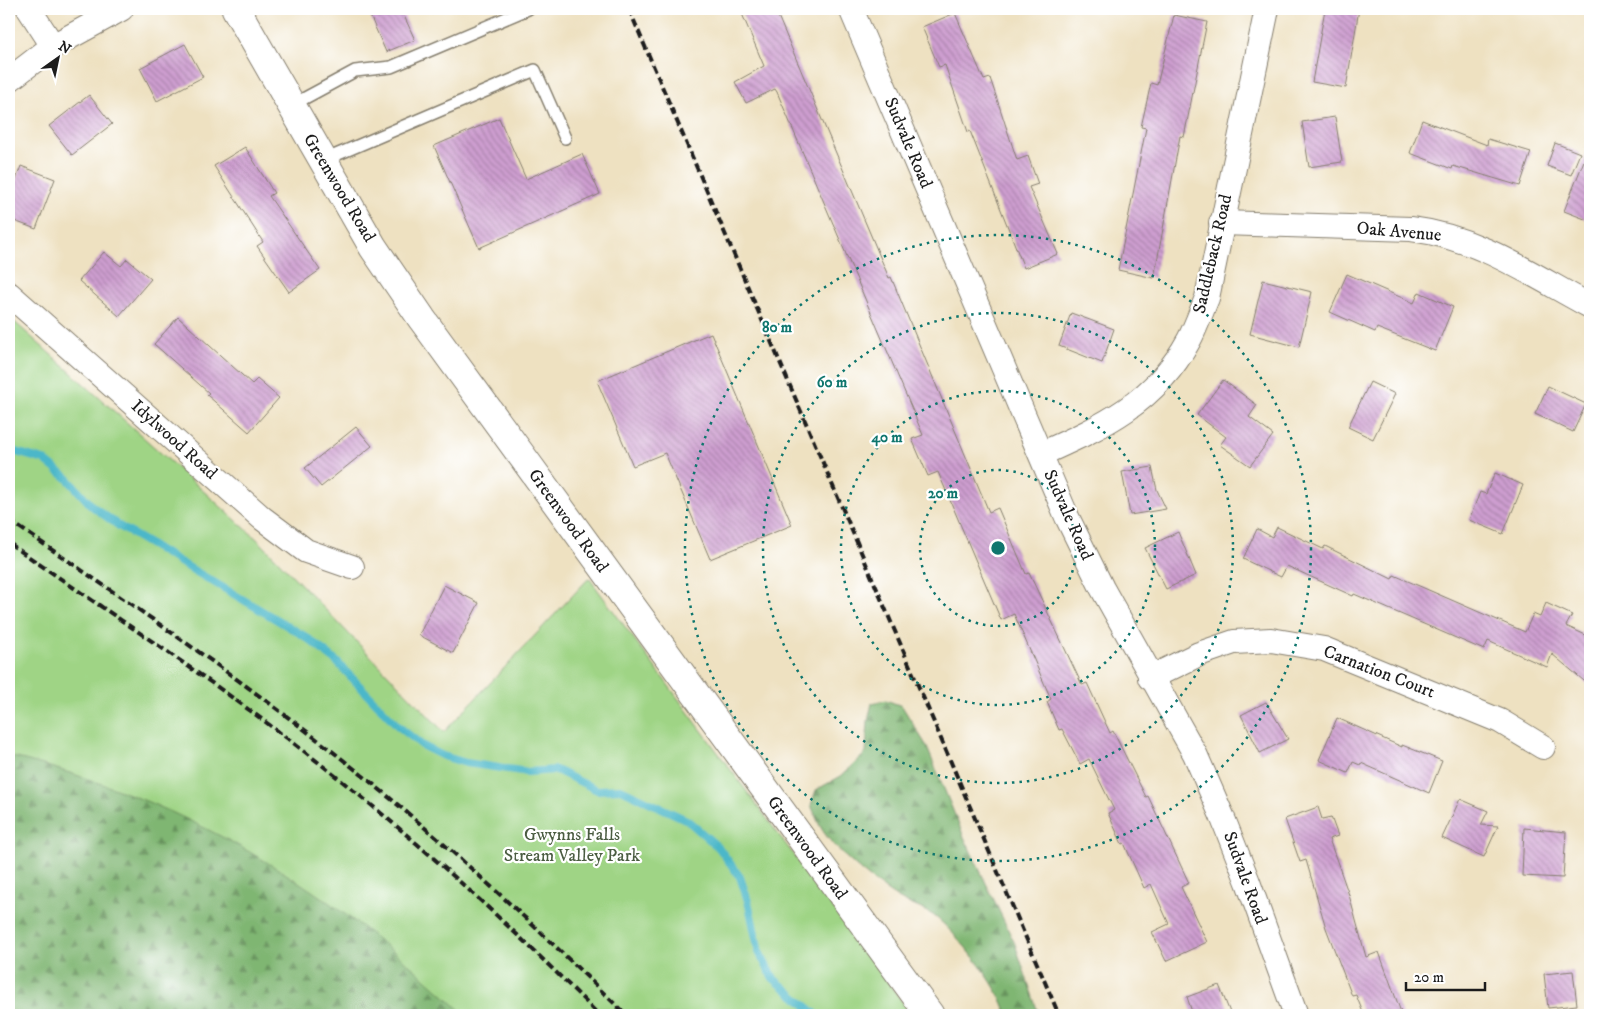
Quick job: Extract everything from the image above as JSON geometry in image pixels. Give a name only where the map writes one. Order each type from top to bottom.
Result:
[{"type":"street","points":[[29,9],[53,46]]},
{"type":"street","points":[[9,80],[53,46],[121,9]]},
{"type":"street","name":"Greenwood Road","points":[[236,9],[290,106],[373,247],[422,319],[930,1015]]},
{"type":"street","name":"Sudvale Road","points":[[851,9],[1067,517],[1150,678],[1195,754],[1222,816],[1296,1015]]},
{"type":"street","name":"Saddleback Road","points":[[1041,454],[1103,426],[1132,407],[1171,370],[1190,339],[1207,298],[1221,223],[1268,9]]},
{"type":"street","name":"Oak Avenue","points":[[1221,223],[1411,229],[1440,232],[1485,249],[1590,306]]},
{"type":"street","name":"Idylwood Road","points":[[9,294],[262,518],[306,551],[352,567]]},
{"type":"street","name":"Carnation Court","points":[[1150,678],[1199,654],[1234,642],[1271,640],[1324,649],[1500,721],[1543,747]]},
{"type":"lane","points":[[290,106],[355,71],[390,67],[528,9]]},
{"type":"lane","points":[[322,161],[535,70],[565,138]]},
{"type":"green space","name":"Gwynns Falls Stream Valley Park","points":[[9,317],[258,540],[444,732],[589,578],[912,1015],[465,1015],[415,970],[363,928],[310,889],[254,855],[197,824],[136,797],[74,774],[9,756]]},
{"type":"green space","points":[[9,579],[537,1015],[9,1015]]},
{"type":"green space","points":[[886,700],[902,706],[926,745],[964,837],[1015,944],[1039,1015],[1007,1015],[1003,1003],[987,975],[954,934],[933,915],[907,903],[878,885],[834,845],[820,826],[811,805],[816,790],[841,776],[866,753],[868,721],[872,703]]},
{"type":"building","points":[[367,9],[401,9],[415,40],[386,52]]},
{"type":"building","points":[[740,9],[775,9],[889,278],[891,277],[989,512],[998,508],[1026,574],[1029,573],[1082,685],[1087,683],[1110,733],[1113,731],[1146,797],[1148,796],[1189,883],[1181,887],[1207,942],[1166,961],[1152,932],[1169,924],[1151,884],[1144,888],[1124,843],[1122,844],[1108,813],[1114,810],[1089,759],[1080,764],[1062,729],[1059,730],[1047,702],[1051,699],[1014,614],[1001,620],[938,472],[928,476],[912,439],[923,435],[777,92],[775,89],[746,103],[735,82],[764,66]]},
{"type":"building","points":[[1325,9],[1359,9],[1346,88],[1312,82]]},
{"type":"building","points":[[955,13],[984,80],[990,78],[1017,160],[1028,156],[1038,184],[1029,187],[1058,254],[1024,268],[970,131],[968,132],[945,65],[939,67],[922,27]]},
{"type":"building","points":[[1174,15],[1207,22],[1184,137],[1180,136],[1154,278],[1118,270],[1146,128],[1141,127],[1151,83],[1157,85]]},
{"type":"building","points":[[185,44],[203,77],[157,101],[140,68]]},
{"type":"building","points":[[89,95],[112,124],[72,155],[49,126]]},
{"type":"building","points":[[1335,117],[1342,162],[1309,167],[1302,122]]},
{"type":"building","points":[[499,118],[526,179],[582,154],[600,194],[479,248],[434,146]]},
{"type":"building","points":[[1422,120],[1487,145],[1488,139],[1531,152],[1520,186],[1453,166],[1452,169],[1410,153]]},
{"type":"building","points":[[1555,143],[1580,153],[1571,175],[1547,166]]},
{"type":"building","points":[[245,147],[274,193],[269,196],[320,270],[289,292],[257,246],[263,242],[214,166]]},
{"type":"building","points":[[1590,148],[1590,221],[1564,211]]},
{"type":"building","points":[[21,166],[55,179],[36,229],[9,219],[9,198]]},
{"type":"building","points":[[104,252],[121,266],[127,259],[151,279],[119,316],[79,281]]},
{"type":"building","points":[[1347,274],[1414,303],[1419,292],[1453,307],[1435,351],[1377,328],[1375,332],[1330,312]]},
{"type":"building","points":[[1263,280],[1312,292],[1299,347],[1250,334]]},
{"type":"building","points":[[1071,313],[1114,329],[1102,363],[1059,346]]},
{"type":"building","points":[[178,317],[252,384],[257,379],[279,398],[249,432],[154,344]]},
{"type":"building","points":[[711,333],[792,525],[710,559],[665,453],[633,466],[597,381]]},
{"type":"building","points":[[1223,380],[1257,405],[1249,417],[1273,435],[1250,466],[1220,445],[1226,437],[1197,415]]},
{"type":"building","points":[[1370,382],[1395,394],[1373,439],[1348,427]]},
{"type":"building","points":[[1548,386],[1586,404],[1573,432],[1535,414]]},
{"type":"building","points":[[356,427],[372,446],[321,487],[305,468]]},
{"type":"building","points":[[1152,467],[1157,490],[1166,509],[1130,515],[1122,472]]},
{"type":"building","points":[[1495,473],[1523,485],[1503,534],[1469,520],[1480,492],[1486,494]]},
{"type":"building","points":[[1277,527],[1323,549],[1325,546],[1392,579],[1394,575],[1525,632],[1533,614],[1540,617],[1546,603],[1572,615],[1566,626],[1590,637],[1590,686],[1552,654],[1547,667],[1488,641],[1484,650],[1354,594],[1353,596],[1287,566],[1281,577],[1243,559],[1257,529],[1272,537]]},
{"type":"building","points":[[1178,532],[1196,575],[1166,589],[1145,548]]},
{"type":"building","points":[[444,585],[479,603],[453,653],[419,635]]},
{"type":"building","points":[[1266,702],[1288,739],[1260,753],[1241,715]]},
{"type":"building","points":[[1337,718],[1402,747],[1402,745],[1442,761],[1429,793],[1361,763],[1360,765],[1353,762],[1348,773],[1319,760]]},
{"type":"building","points":[[1460,799],[1488,811],[1481,825],[1498,826],[1484,857],[1442,838]]},
{"type":"building","points":[[1318,807],[1322,819],[1331,817],[1338,836],[1329,839],[1349,895],[1366,957],[1379,952],[1402,1015],[1364,1015],[1356,995],[1352,996],[1326,928],[1306,860],[1300,862],[1285,819]]},
{"type":"building","points":[[1524,828],[1566,832],[1563,878],[1522,876]]},
{"type":"building","points":[[1573,971],[1577,1005],[1548,1008],[1544,974]]},
{"type":"building","points":[[1219,985],[1231,1015],[1193,1015],[1187,997]]},
{"type":"waterway","points":[[9,450],[44,460],[67,478],[92,506],[119,526],[306,637],[335,660],[398,726],[423,746],[443,756],[466,763],[528,772],[556,770],[597,790],[621,789],[687,820],[719,848],[740,877],[748,901],[759,952],[773,978],[817,1015]]},
{"type":"railway","points":[[629,9],[1059,1015]]},
{"type":"railway","points":[[9,520],[260,696],[357,771],[489,885],[626,1015]]},
{"type":"railway","points":[[9,543],[223,691],[333,774],[450,873],[526,943],[599,1015]]}]
